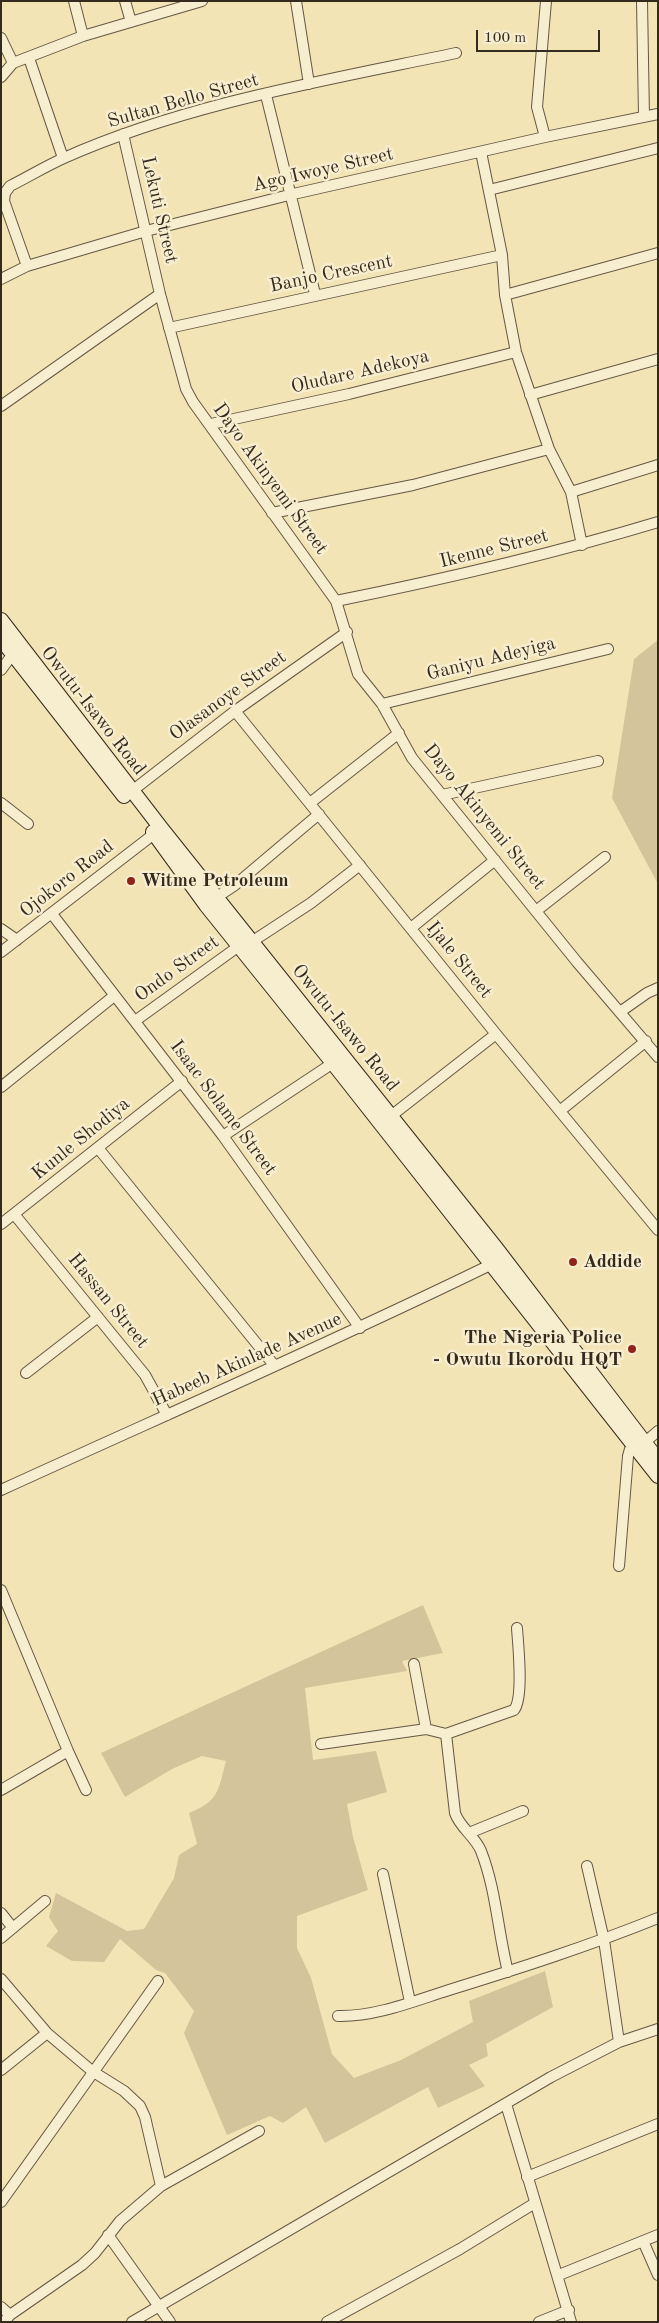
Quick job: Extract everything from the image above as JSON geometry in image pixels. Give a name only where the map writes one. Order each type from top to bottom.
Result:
[{"type":"street","points":[[74,1],[83,36]]},
{"type":"street","points":[[125,1],[131,22]]},
{"type":"street","points":[[1,77],[14,63],[83,36],[202,1]]},
{"type":"street","points":[[296,1],[309,84]]},
{"type":"street","points":[[545,137],[537,107],[546,1]]},
{"type":"street","points":[[642,1],[644,117]]},
{"type":"street","points":[[1,38],[14,63]]},
{"type":"street","name":"Sultan Bello Street","points":[[27,266],[4,201],[5,193],[10,186],[63,158],[123,134],[182,116],[309,84],[456,53]]},
{"type":"street","points":[[29,58],[63,158]]},
{"type":"street","points":[[266,95],[289,195],[316,294]]},
{"type":"street","name":"Ago Iwoye Street","points":[[1,279],[27,266],[146,231],[289,195],[545,137],[658,114]]},
{"type":"street","name":"Lekuti Street","points":[[123,134],[160,294]]},
{"type":"street","points":[[489,190],[658,148]]},
{"type":"street","points":[[481,152],[502,255],[505,295],[516,352],[548,449],[571,492],[582,545]]},
{"type":"street","points":[[505,295],[658,253]]},
{"type":"street","name":"Banjo Crescent","points":[[169,328],[316,294],[502,255]]},
{"type":"street","points":[[1,406],[160,294]]},
{"type":"street","name":"Dayo Akinyemi Street","points":[[160,294],[186,389],[272,513],[336,600],[358,674],[382,704],[412,758],[658,1057]]},
{"type":"street","name":"Oludare Adekoya","points":[[211,424],[350,394],[516,352]]},
{"type":"street","points":[[530,395],[658,359]]},
{"type":"street","points":[[272,513],[413,485],[548,449]]},
{"type":"street","points":[[571,492],[658,465]]},
{"type":"street","name":"Ikenne Street","points":[[336,600],[458,576],[582,545],[658,522]]},
{"type":"street","name":"Owutu-Isawo Road","points":[[1,620],[132,791],[496,1248],[639,1445],[658,1476]]},
{"type":"street","name":"Olasanoye Street","points":[[132,791],[235,711],[347,632]]},
{"type":"street","name":"Owutu-Isawo Road","points":[[1,639],[154,834],[206,905],[489,1262],[639,1445],[658,1460]]},
{"type":"street","name":"Ganiyu Adeyiga","points":[[382,704],[608,649]]},
{"type":"street","points":[[1,670],[12,655]]},
{"type":"street","name":"Ijale Street","points":[[235,711],[496,1034],[561,1110],[658,1230]]},
{"type":"street","points":[[310,803],[399,733]]},
{"type":"street","points":[[442,795],[598,761]]},
{"type":"street","points":[[1,803],[28,824]]},
{"type":"street","points":[[218,897],[235,885],[319,814]]},
{"type":"street","name":"Ojokoro Road","points":[[1,952],[154,834]]},
{"type":"street","points":[[536,911],[605,857]]},
{"type":"street","points":[[411,928],[495,860]]},
{"type":"street","points":[[253,941],[311,903],[360,865]]},
{"type":"street","name":"Isaac Solame Street","points":[[52,914],[223,1136],[360,1328]]},
{"type":"street","points":[[1,929],[17,940]]},
{"type":"street","name":"Ondo Street","points":[[135,1020],[239,946]]},
{"type":"street","points":[[620,1012],[647,993],[658,988]]},
{"type":"street","points":[[1,1087],[114,996]]},
{"type":"street","points":[[391,1116],[496,1034]]},
{"type":"street","points":[[561,1110],[646,1042]]},
{"type":"street","points":[[223,1136],[333,1063]]},
{"type":"street","name":"Kunle Shodiya","points":[[1,1224],[182,1081]]},
{"type":"street","points":[[98,1148],[274,1365]]},
{"type":"street","name":"Hassan Street","points":[[14,1214],[145,1375],[167,1415]]},
{"type":"street","points":[[489,1262],[496,1248]]},
{"type":"street","name":"Habeeb Akinlade Avenue","points":[[1,1490],[274,1365],[360,1328],[486,1267],[489,1262]]},
{"type":"street","points":[[26,1373],[98,1317]]},
{"type":"street","points":[[619,1566],[630,1449],[639,1445],[658,1431]]},
{"type":"street","points":[[1,1590],[86,1790]]},
{"type":"street","points":[[321,1744],[426,1729],[446,1734],[514,1710],[517,1706],[520,1658],[516,1628]]},
{"type":"street","points":[[414,1664],[426,1729]]},
{"type":"street","points":[[446,1734],[455,1813],[457,1820],[477,1841],[487,1868],[508,1972]]},
{"type":"street","points":[[1,1790],[68,1751]]},
{"type":"street","points":[[469,1833],[523,1811]]},
{"type":"street","points":[[587,1866],[604,1940],[620,2042]]},
{"type":"street","points":[[383,1874],[410,2002]]},
{"type":"street","points":[[1,1938],[45,1901]]},
{"type":"street","points":[[1,1913],[13,1928]]},
{"type":"street","points":[[338,2016],[360,2016],[508,1972],[604,1940],[658,1918]]},
{"type":"street","points":[[1,1978],[47,2033],[92,2071],[124,2091],[140,2106],[146,2117],[161,2186]]},
{"type":"street","points":[[1,2202],[92,2071],[158,1981]]},
{"type":"street","points":[[132,2322],[551,2076],[620,2042],[658,2029]]},
{"type":"street","points":[[1,2070],[47,2033]]},
{"type":"street","points":[[506,2104],[535,2203],[559,2275],[571,2322]]},
{"type":"street","points":[[527,2177],[658,2124]]},
{"type":"street","points":[[1,2307],[7,2318],[82,2265],[120,2220],[161,2186],[259,2131]]},
{"type":"street","points":[[328,2322],[460,2249],[535,2203]]},
{"type":"street","points":[[108,2235],[160,2305],[170,2322]]},
{"type":"street","points":[[559,2275],[658,2235]]},
{"type":"street","points":[[643,2242],[658,2275]]},
{"type":"street","points":[[539,2322],[569,2310]]},
{"type":"shaded area","points":[[658,640],[658,884],[612,798],[634,659]]},
{"type":"shaded area","points":[[423,1605],[443,1653],[402,1661],[407,1671],[305,1688],[313,1760],[376,1751],[387,1792],[347,1804],[353,1837],[368,1890],[297,1916],[297,1948],[311,1978],[332,2054],[354,2078],[401,2060],[473,2022],[469,2001],[545,1971],[553,2007],[486,2044],[488,2056],[469,2065],[485,2086],[438,2108],[428,2087],[325,2143],[306,2107],[283,2123],[270,2116],[227,2135],[184,2033],[194,2011],[165,1973],[156,1970],[120,1939],[104,1962],[72,1961],[46,1946],[58,1931],[49,1917],[56,1893],[127,1931],[144,1929],[174,1878],[179,1855],[197,1844],[189,1813],[199,1809],[216,1794],[226,1761],[202,1756],[172,1769],[125,1797],[101,1753]]},
{"type":"place","name":"Witme Petroleum","points":[[131,881]]},
{"type":"place","name":"Addide","points":[[573,1262]]},
{"type":"place","name":"The Nigeria Police - Owutu Ikorodu HQT","points":[[632,1349]]}]
